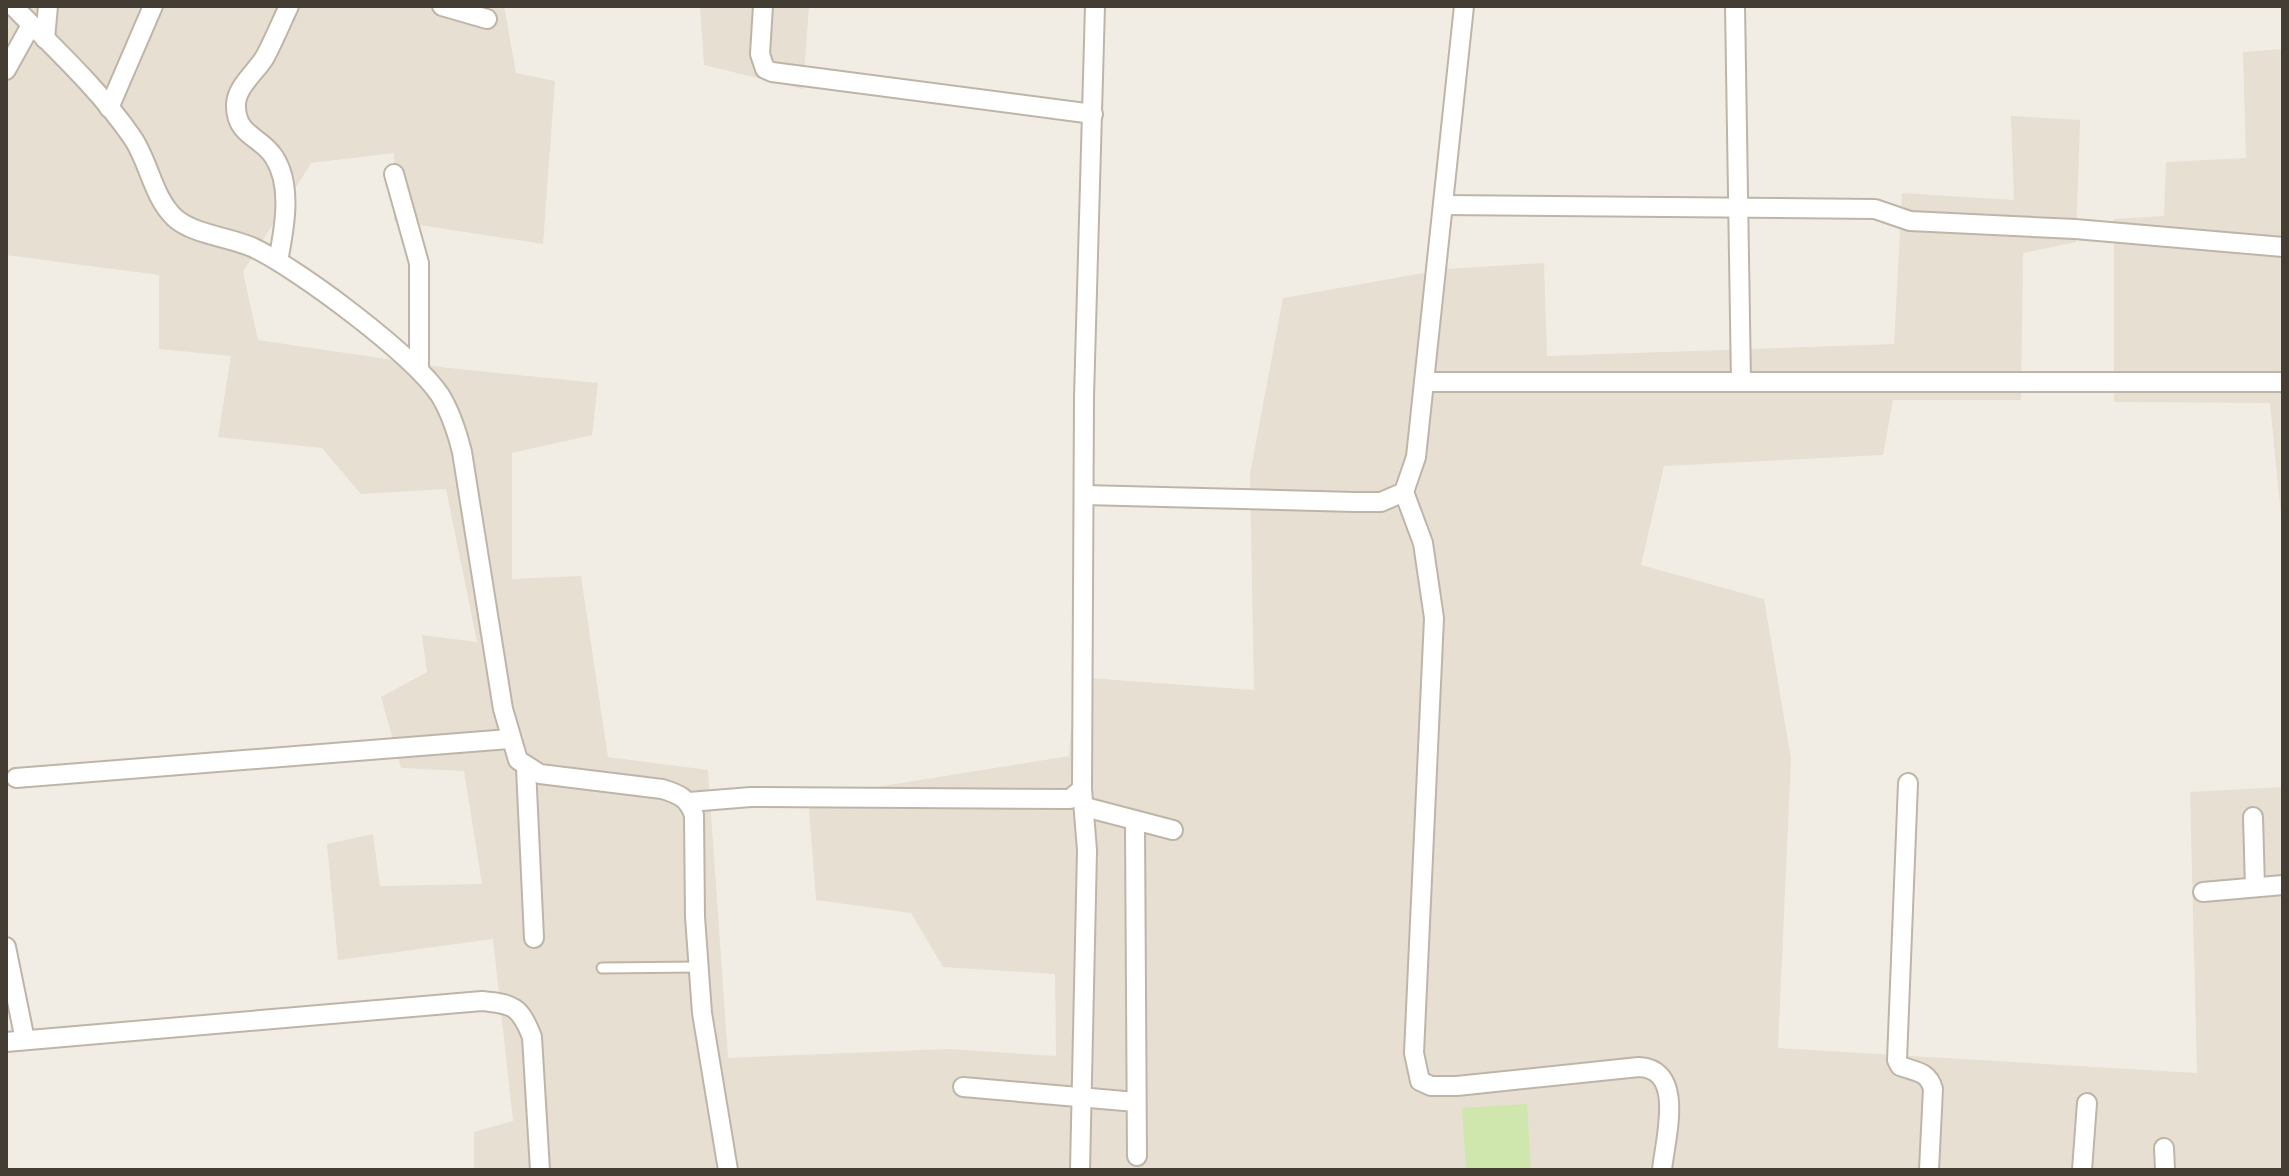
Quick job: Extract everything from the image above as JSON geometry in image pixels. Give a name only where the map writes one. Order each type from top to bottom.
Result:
[{"type":"street","points":[[13,6],[109,108],[134,140],[161,199],[177,220],[250,246],[278,261],[419,370],[440,395],[454,423],[462,452],[509,739],[518,760],[526,768],[540,774],[662,789],[679,794],[689,802],[695,831],[698,967],[728,1170]]},
{"type":"street","points":[[45,39],[48,6]]},
{"type":"street","points":[[109,108],[153,6]]},
{"type":"street","points":[[278,261],[285,218],[281,172],[272,152],[243,131],[236,106],[243,86],[262,61],[289,6]]},
{"type":"street","points":[[442,6],[487,19]]},
{"type":"street","points":[[763,6],[760,54],[765,69],[772,72],[1093,114]]},
{"type":"street","points":[[1080,1170],[1084,495],[1095,6]]},
{"type":"street","points":[[1464,6],[1416,457],[1404,492],[1423,543],[1434,618],[1414,1053],[1420,1081],[1431,1086],[1639,1067],[1658,1071],[1664,1077],[1669,1094],[1662,1170]]},
{"type":"street","points":[[1735,6],[1741,382]]},
{"type":"street","points":[[6,70],[31,25]]},
{"type":"street","points":[[394,174],[419,263],[419,370]]},
{"type":"street","points":[[1443,205],[1875,209],[1910,221],[2075,229],[2283,247]]},
{"type":"street","points":[[1424,382],[2283,382]]},
{"type":"street","points":[[1084,495],[1381,502],[1404,492]]},
{"type":"street","points":[[16,778],[509,739]]},
{"type":"street","points":[[526,768],[534,938]]},
{"type":"street","points":[[1908,783],[1897,1060],[1900,1066],[1925,1073],[1933,1089],[1929,1170]]},
{"type":"street","points":[[689,802],[740,797],[1083,798],[1173,830]]},
{"type":"street","points":[[2253,817],[2255,887]]},
{"type":"street","points":[[1135,828],[1137,1156]]},
{"type":"street","points":[[2203,892],[2283,885]]},
{"type":"street","points":[[6,947],[15,1041],[482,1001],[510,1004],[524,1017],[532,1037],[540,1170]]},
{"type":"street","points":[[963,1087],[1136,1102]]},
{"type":"street","points":[[2082,1170],[2087,1103]]},
{"type":"street","points":[[2164,1148],[2165,1170]]},
{"type":"lane","points":[[602,968],[698,967]]},
{"type":"shaded area","points":[[6,6],[504,6],[516,73],[555,81],[543,244],[394,221],[394,153],[311,163],[243,272],[258,340],[448,368],[598,383],[592,435],[512,453],[512,579],[581,576],[608,757],[708,770],[728,1058],[948,1049],[1056,1056],[1055,974],[943,967],[911,913],[816,900],[808,798],[1069,756],[1075,677],[1254,690],[1250,474],[1283,298],[1446,269],[1544,263],[1547,356],[1894,344],[1902,193],[2014,200],[2011,116],[2080,120],[2076,242],[2023,253],[2021,400],[1893,400],[1883,455],[1664,466],[1641,565],[1764,599],[1791,759],[1778,1048],[2197,1073],[2190,792],[2283,787],[2283,1170],[474,1170],[474,1132],[513,1121],[493,939],[338,960],[327,844],[373,834],[380,886],[482,884],[464,771],[401,768],[381,697],[427,672],[422,635],[477,642],[446,489],[361,494],[322,448],[218,437],[231,356],[159,349],[159,275],[6,255]]},
{"type":"shaded area","points":[[700,6],[809,6],[803,89],[704,65]]},
{"type":"shaded area","points":[[2283,49],[2283,537],[2270,403],[2114,402],[2114,219],[2164,216],[2166,162],[2246,158],[2243,52]]},
{"type":"green space","points":[[1527,1104],[1531,1170],[1466,1170],[1462,1108]]}]
